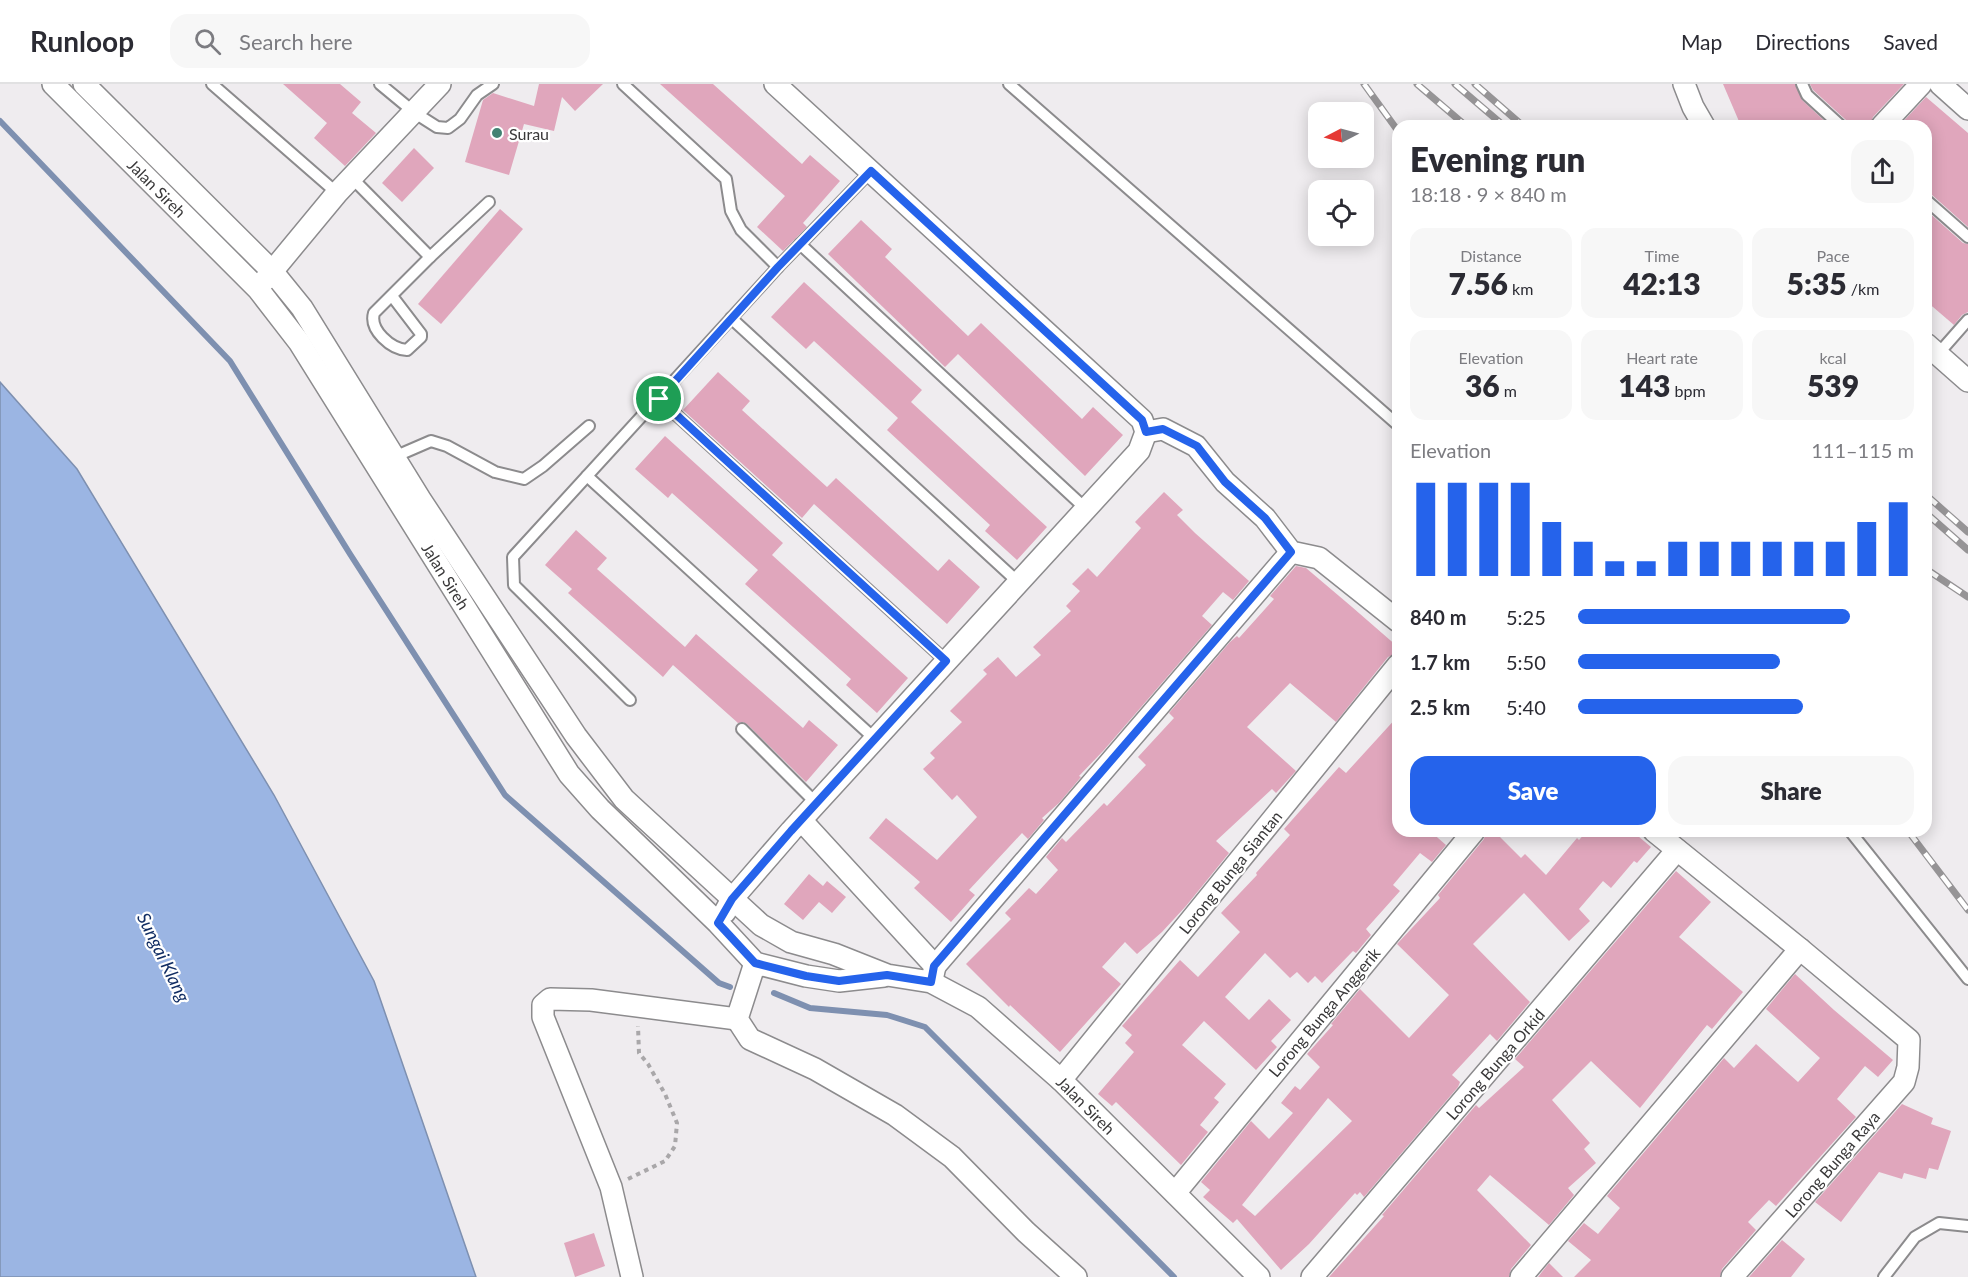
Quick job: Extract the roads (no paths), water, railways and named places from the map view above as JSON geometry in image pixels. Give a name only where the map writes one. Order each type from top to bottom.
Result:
[{"type":"street","name":"Jalan Sireh","points":[[53,84],[258,289],[299,342],[569,774],[623,832],[718,923],[755,963],[806,976],[839,981],[887,975],[933,974],[978,1007],[1061,1080],[1259,1277]]},
{"type":"street","name":"Jalan Sireh","points":[[84,84],[272,271],[303,308],[420,499],[556,706],[624,799],[761,926],[791,942],[834,954],[887,975]]},
{"type":"street","points":[[258,289],[345,186],[440,84]]},
{"type":"street","points":[[718,923],[732,899],[816,803],[1139,451],[1146,432],[1142,420],[775,84]]},
{"type":"street","points":[[1684,84],[1701,120]]},
{"type":"street","points":[[1888,120],[1921,84]]},
{"type":"street","points":[[1940,84],[1968,109]]},
{"type":"street","points":[[1932,349],[1968,381]]},
{"type":"street","points":[[1146,432],[1163,429],[1197,446],[1225,482],[1265,518],[1291,552],[1319,558],[1392,616]]},
{"type":"street","points":[[801,820],[933,974],[1291,552]]},
{"type":"street","name":"Lorong Bunga Siantan","points":[[1061,1080],[1392,672]]},
{"type":"street","name":"Lorong Bunga Anggerik","points":[[1174,1193],[1469,837]]},
{"type":"street","points":[[1521,1277],[1800,949],[1661,837]]},
{"type":"street","name":"Lorong Bunga Orkid","points":[[1312,1277],[1677,850]]},
{"type":"street","name":"Lorong Bunga Raya","points":[[1732,1277],[1904,1082],[1908,1067],[1909,1040],[1800,949]]},
{"type":"street","points":[[737,1019],[755,963]]},
{"type":"street","points":[[632,1277],[611,1187],[543,1017],[543,1005],[550,999],[591,1000],[737,1019],[750,1039],[815,1069],[895,1115],[952,1157],[1026,1232],[1076,1277]]},
{"type":"lane","points":[[212,84],[345,186],[430,257]]},
{"type":"lane","points":[[380,84],[415,113],[437,127],[448,128],[460,119],[477,95],[493,84]]},
{"type":"lane","points":[[623,84],[726,179],[731,211],[741,230],[778,267]]},
{"type":"lane","points":[[1009,84],[1392,420]]},
{"type":"lane","points":[[1802,84],[1807,95],[1834,120]]},
{"type":"lane","points":[[630,700],[514,585],[513,557],[778,267],[871,171]]},
{"type":"lane","points":[[392,296],[421,334],[421,337],[407,350],[392,346],[373,326],[374,313],[489,202]]},
{"type":"lane","points":[[1932,205],[1968,237]]},
{"type":"lane","points":[[800,244],[1086,509]]},
{"type":"lane","points":[[731,318],[1018,582]]},
{"type":"lane","points":[[1932,349],[1968,320]]},
{"type":"lane","points":[[659,399],[946,661]]},
{"type":"lane","points":[[394,457],[431,441],[447,446],[495,472],[524,479],[543,466],[589,426]]},
{"type":"lane","points":[[587,476],[875,739]]},
{"type":"lane","points":[[742,729],[816,803]]},
{"type":"lane","points":[[1855,837],[1968,979]]},
{"type":"lane","points":[[1884,1277],[1915,1237],[1939,1223],[1968,1226]]},
{"type":"water","name":"Sungai Klang","points":[[0,382],[77,469],[274,795],[374,981],[476,1277],[0,1277]]},
{"type":"waterway","points":[[0,121],[230,361],[350,554],[505,795],[719,983],[730,987]]},
{"type":"waterway","points":[[774,993],[810,1008],[887,1015],[925,1027],[1174,1277]]},
{"type":"railway","points":[[1364,84],[1392,123]]},
{"type":"railway","points":[[1417,84],[1459,120]]},
{"type":"railway","points":[[1455,84],[1497,120]]},
{"type":"railway","points":[[1475,84],[1516,120]]},
{"type":"railway","points":[[1932,500],[1968,532]]},
{"type":"railway","points":[[1932,518],[1968,550]]},
{"type":"railway","points":[[1932,573],[1968,597]]},
{"type":"railway","points":[[1913,837],[1968,910]]},
{"type":"place","name":"Surau","points":[[497,133]]}]
